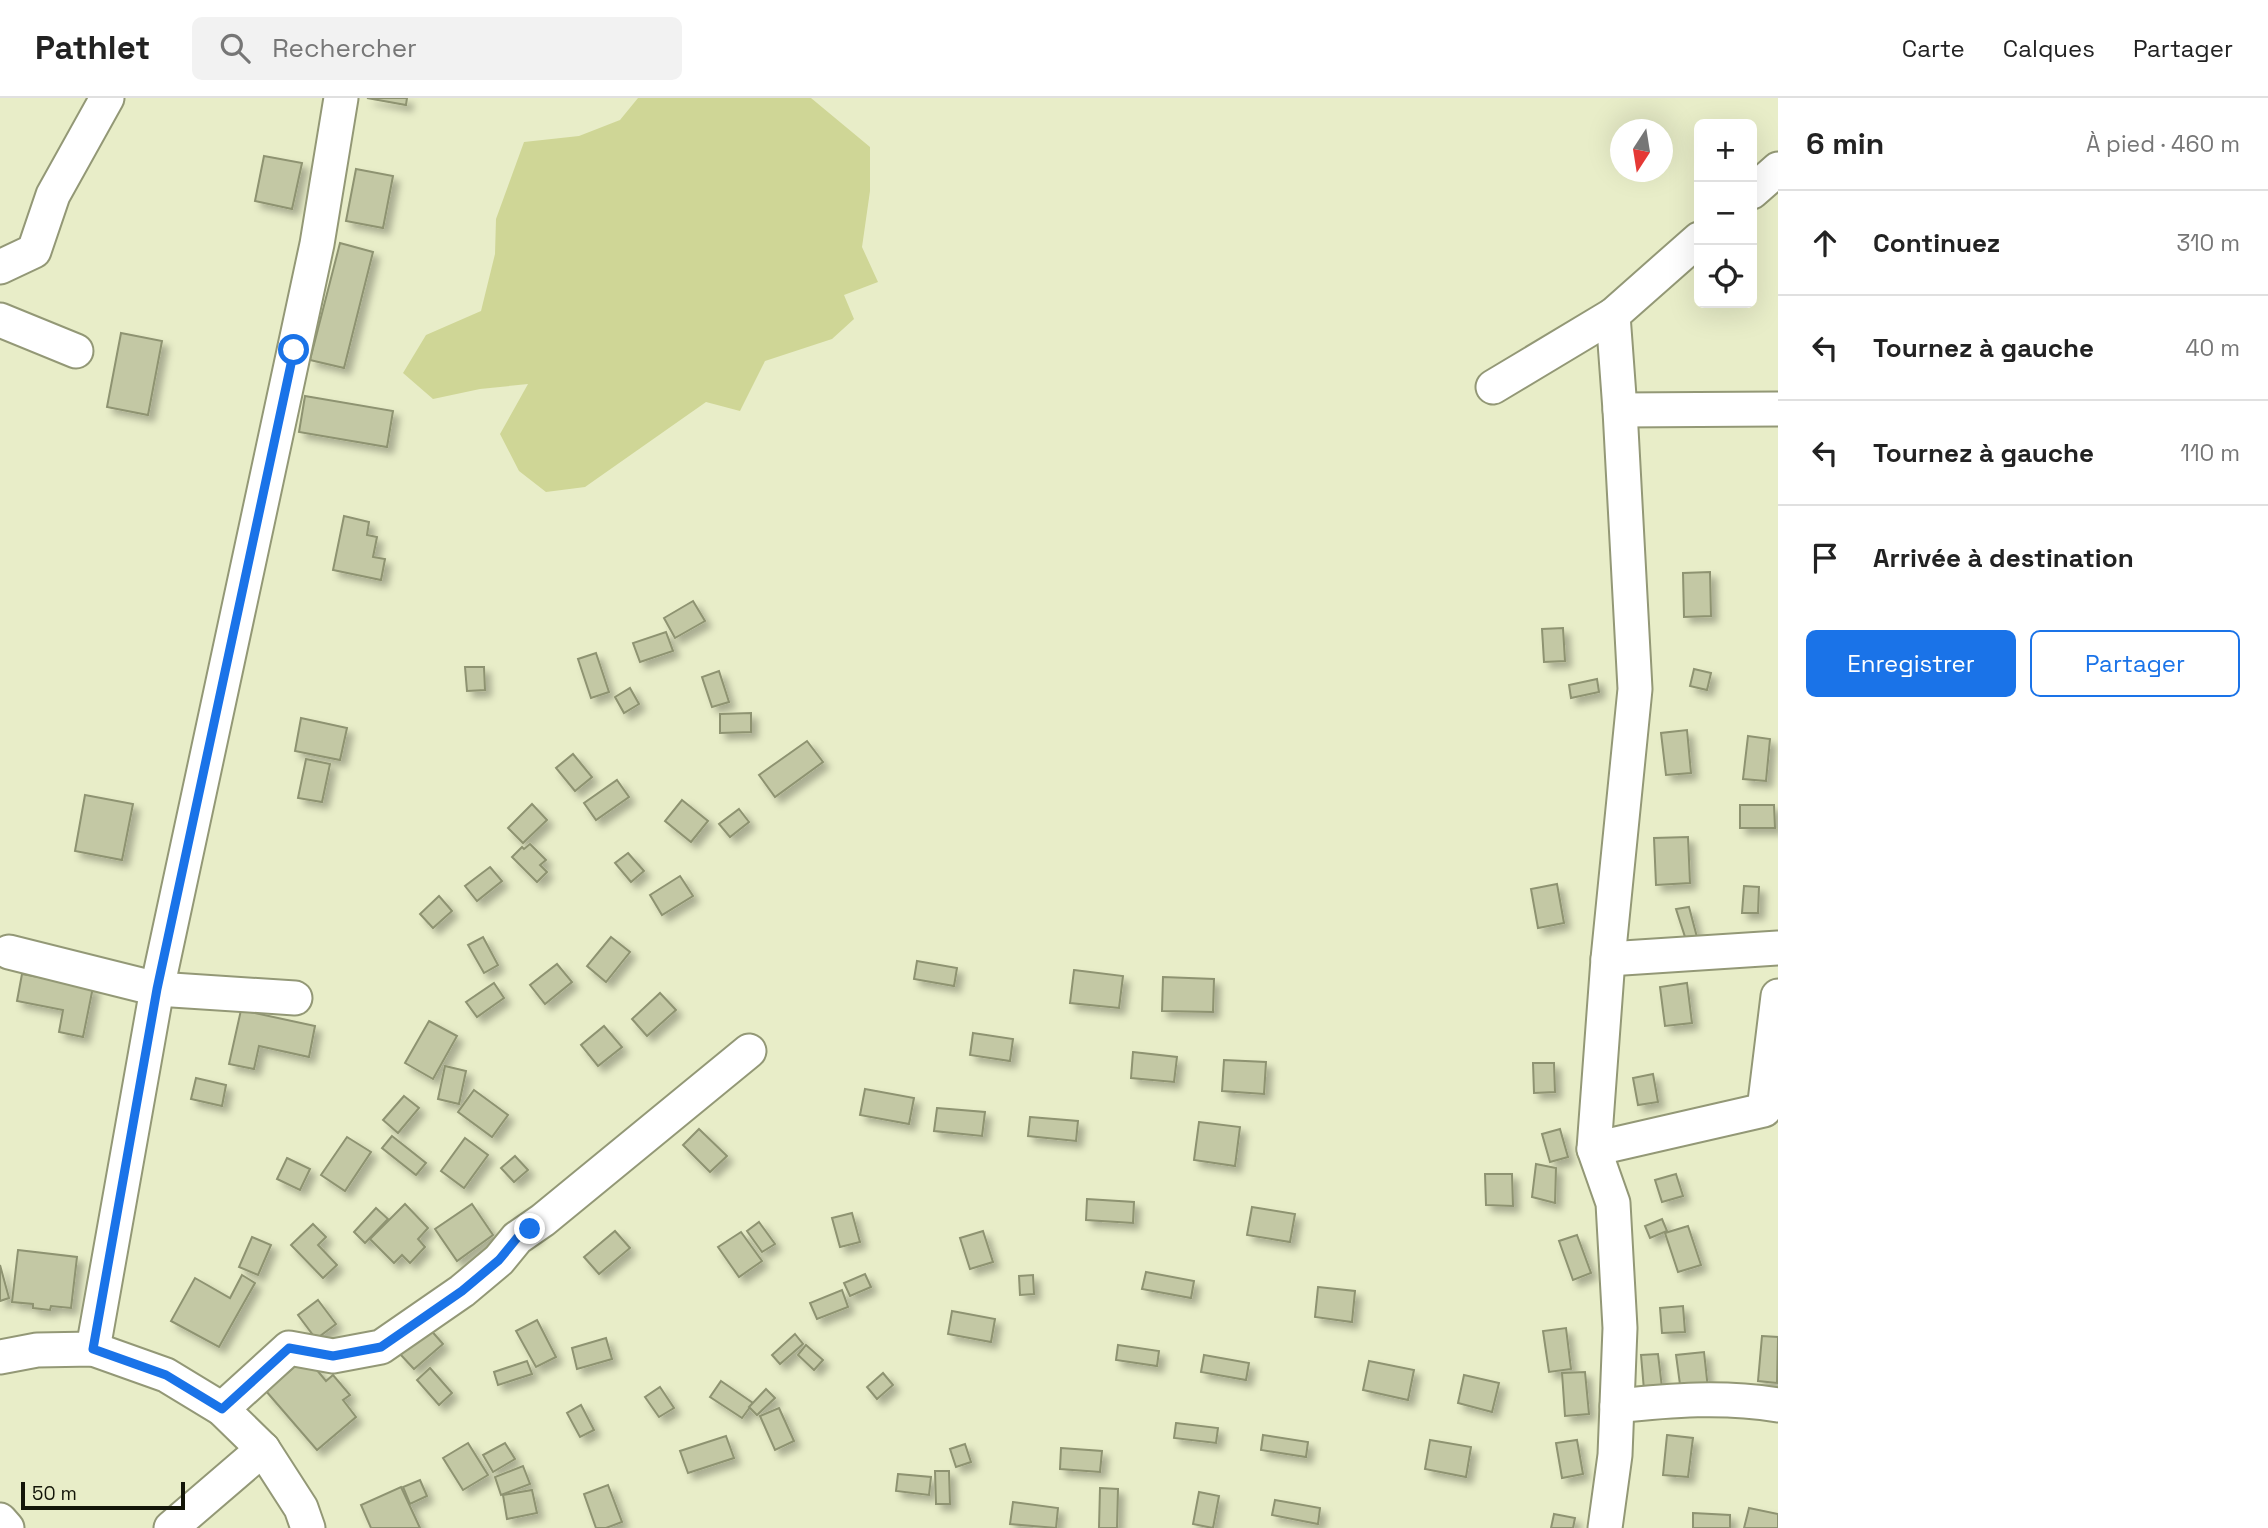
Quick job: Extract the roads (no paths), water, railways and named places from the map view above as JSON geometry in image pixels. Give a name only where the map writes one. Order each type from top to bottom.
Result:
[{"type":"street","points":[[0,267],[34,251],[53,195],[107,98]]},
{"type":"street","points":[[93,1349],[157,989],[317,244],[341,98]]},
{"type":"street","points":[[1757,188],[1778,169]]},
{"type":"street","points":[[1493,387],[1613,315],[1694,243]]},
{"type":"street","points":[[1605,1528],[1615,1455],[1620,1328],[1613,1203],[1594,1149],[1608,959],[1635,689],[1613,315]]},
{"type":"street","points":[[0,320],[76,351]]},
{"type":"street","points":[[1620,410],[1778,409]]},
{"type":"street","points":[[1608,959],[1778,948]]},
{"type":"street","points":[[9,952],[157,989],[295,998]]},
{"type":"street","points":[[1594,1149],[1764,1110],[1778,996]]},
{"type":"street","points":[[222,1409],[289,1348],[333,1356],[381,1347],[462,1291],[499,1260],[517,1238],[543,1220],[749,1051]]},
{"type":"street","points":[[0,1357],[37,1350],[93,1349],[166,1375],[222,1409],[263,1449],[301,1508],[308,1528]]},
{"type":"street","points":[[1617,1405],[1678,1399],[1750,1401],[1778,1405]]},
{"type":"street","points":[[171,1528],[263,1449]]},
{"type":"street","points":[[0,1520],[7,1528]]}]
